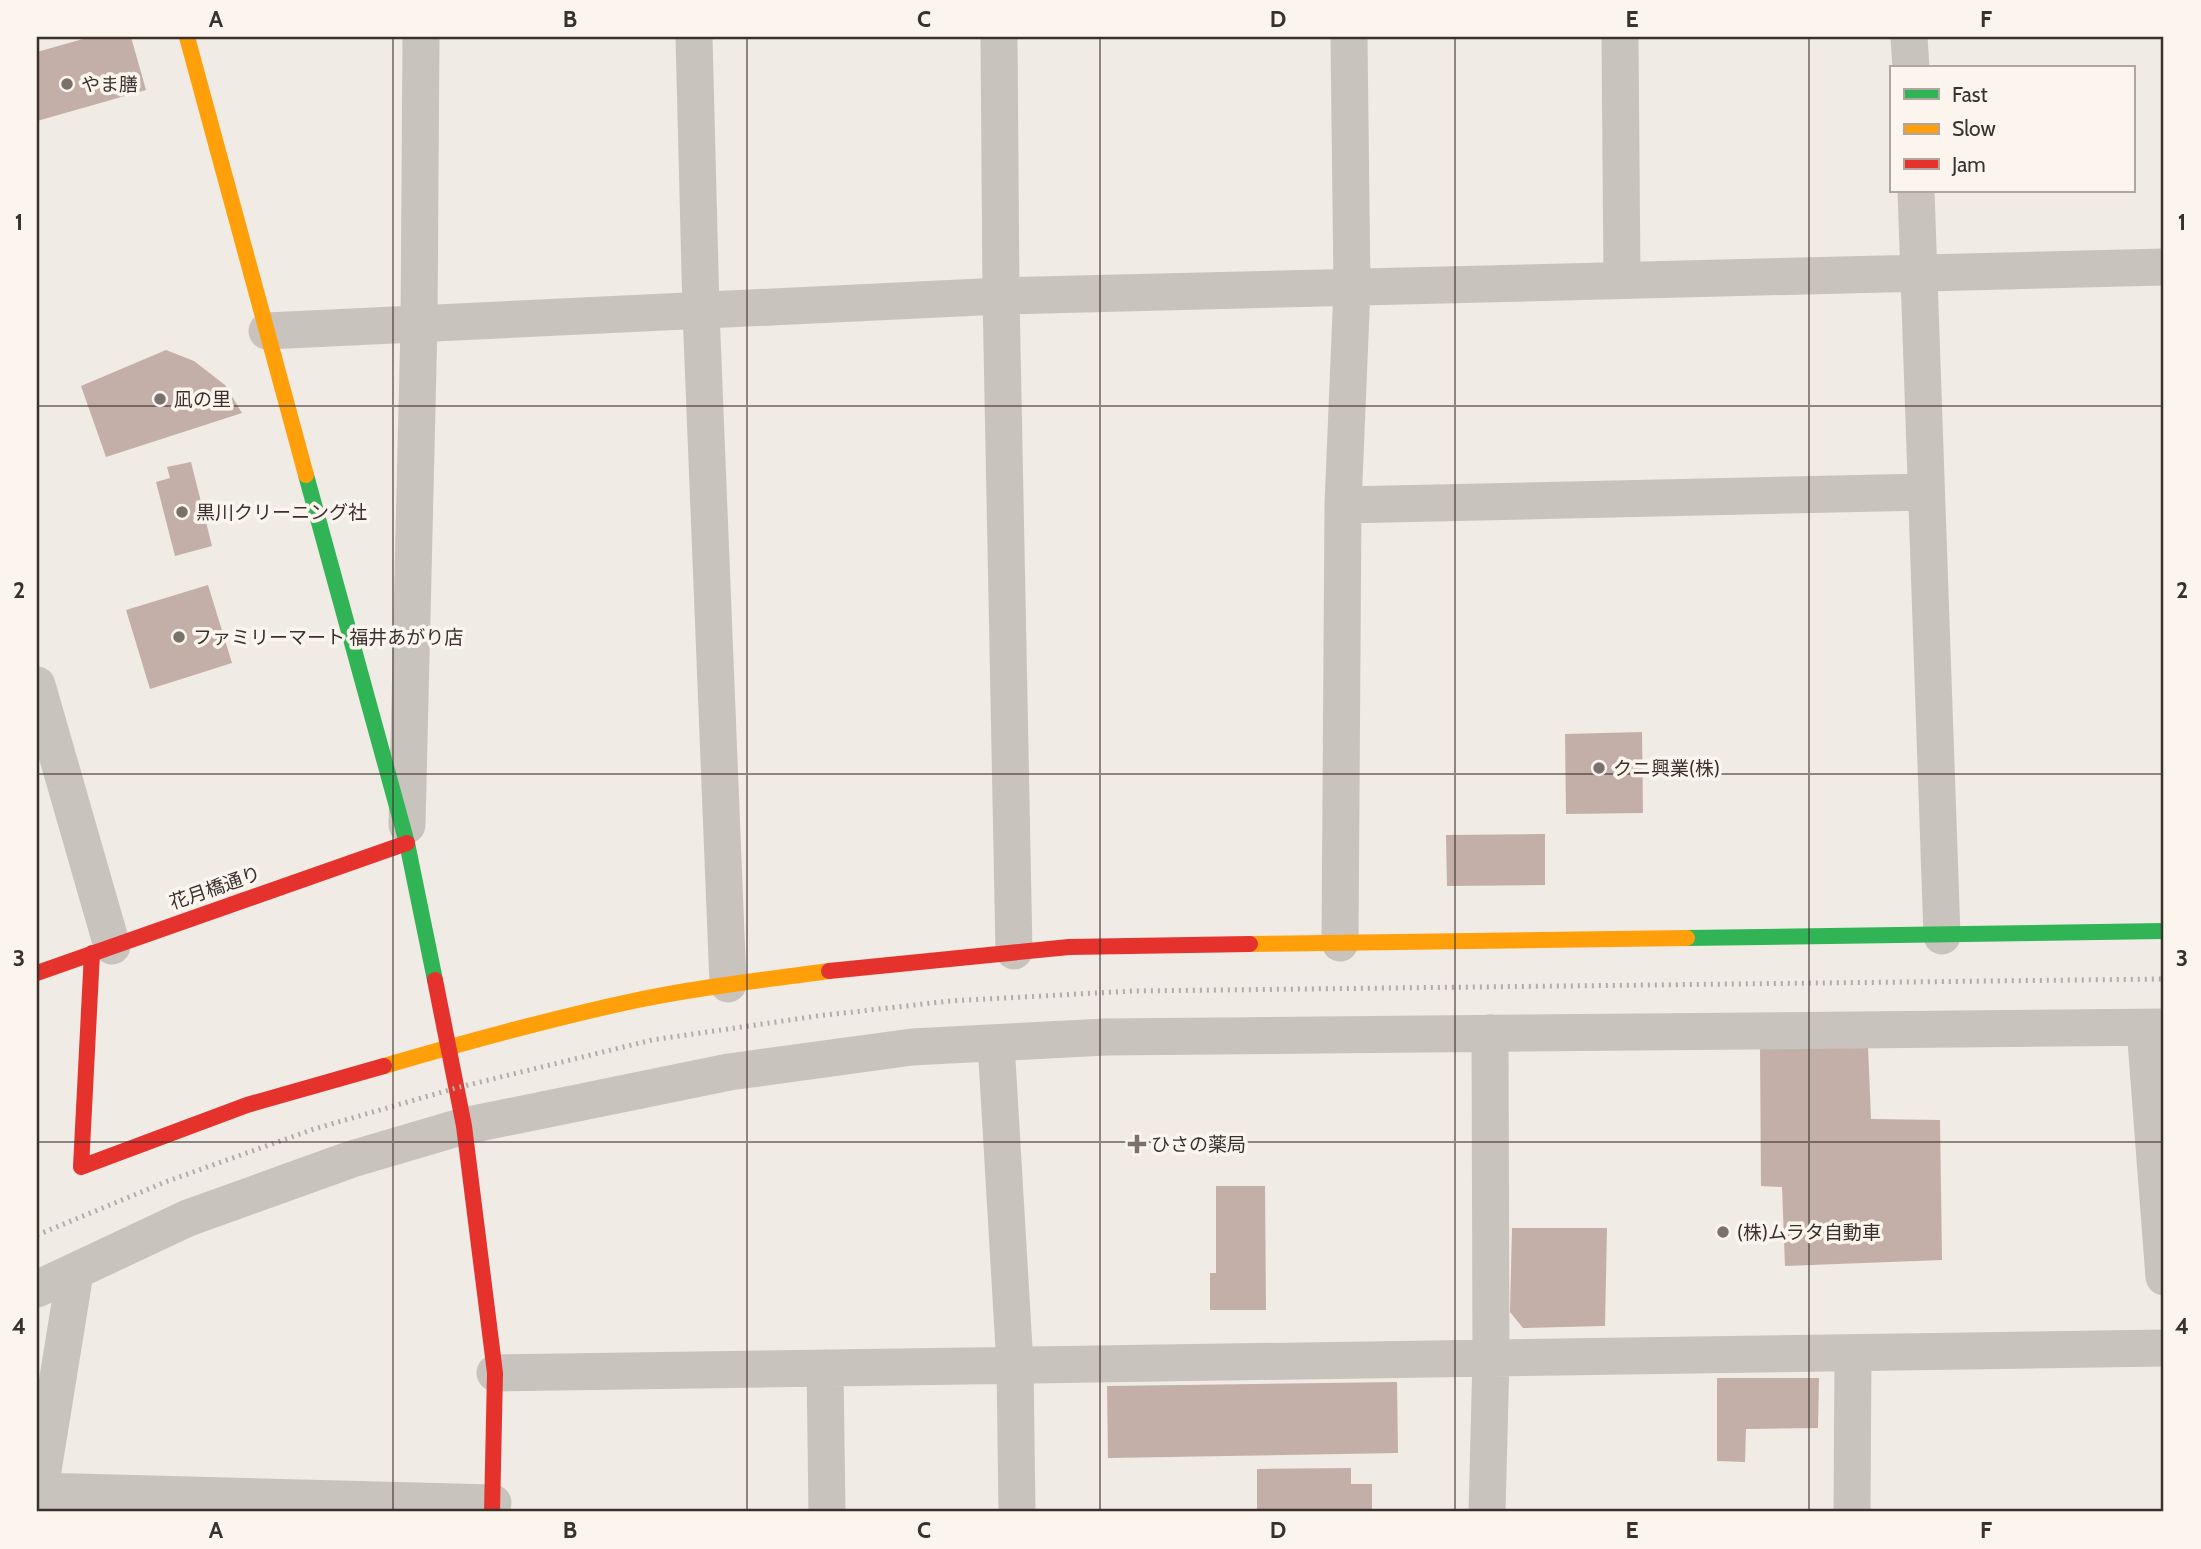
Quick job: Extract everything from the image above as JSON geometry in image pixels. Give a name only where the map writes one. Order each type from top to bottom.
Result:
[{"type":"street","points":[[75,1273],[38,1499],[493,1507],[495,1373],[464,1126],[407,843],[187,37]]},
{"type":"street","points":[[407,843],[419,324],[421,37]]},
{"type":"street","points":[[694,37],[701,311],[728,984]]},
{"type":"street","points":[[999,37],[1001,296],[1014,951]]},
{"type":"street","points":[[1340,943],[1342,505],[1352,288],[1349,37]]},
{"type":"street","points":[[1620,37],[1622,280]]},
{"type":"street","points":[[1909,37],[1911,66]]},
{"type":"street","points":[[1916,192],[1942,936]]},
{"type":"street","points":[[267,331],[1001,296],[2164,267]]},
{"type":"street","points":[[1342,505],[1926,492]]},
{"type":"street","points":[[37,685],[102,950],[81,1167],[247,1105],[448,1047],[633,1001],[728,984],[863,967],[1014,951],[1081,947],[2164,931]]},
{"type":"street","name":"花月橋通り","points":[[37,973],[407,843]]},
{"type":"street","points":[[37,1289],[188,1218],[352,1158],[464,1126],[729,1072],[912,1047],[1106,1037],[2155,1028],[2164,1277]]},
{"type":"street","points":[[1487,1512],[1491,1358],[1490,1034]]},
{"type":"street","points":[[996,1043],[1015,1365],[1017,1512]]},
{"type":"street","points":[[495,1373],[2164,1348]]},
{"type":"street","points":[[1852,1512],[1853,1353]]},
{"type":"street","points":[[825,1368],[827,1512]]},
{"type":"building","points":[[90,37],[131,37],[146,90],[37,121],[37,52]]},
{"type":"building","name":"凪の里","points":[[166,350],[194,361],[225,385],[242,413],[106,457],[81,386]]},
{"type":"building","points":[[191,462],[212,546],[175,556],[156,482],[170,478],[167,467]]},
{"type":"building","name":"ファミリーマート 福井あがり店","points":[[208,585],[232,663],[150,689],[126,610]]},
{"type":"building","points":[[1642,732],[1643,813],[1566,814],[1565,734]]},
{"type":"building","points":[[1545,834],[1545,885],[1447,886],[1446,835]]},
{"type":"building","points":[[1760,1046],[1868,1046],[1871,1119],[1940,1120],[1942,1260],[1785,1266],[1782,1187],[1761,1186]]},
{"type":"building","points":[[1216,1186],[1265,1186],[1266,1310],[1210,1310],[1210,1273],[1216,1273]]},
{"type":"building","points":[[1512,1228],[1607,1228],[1605,1326],[1523,1328],[1510,1312]]},
{"type":"building","points":[[1717,1378],[1819,1378],[1818,1428],[1746,1429],[1745,1462],[1717,1461]]},
{"type":"building","points":[[1397,1382],[1398,1453],[1108,1458],[1107,1386]]},
{"type":"building","points":[[1351,1468],[1351,1484],[1372,1484],[1372,1512],[1257,1512],[1257,1469]]},
{"type":"railway","points":[[37,1235],[168,1181],[314,1129],[456,1088],[652,1040],[817,1016],[950,1001],[1133,991],[2164,979]]},
{"type":"traffic: fast","points":[[306,475],[407,843],[435,980]]},
{"type":"traffic: fast","points":[[1687,938],[2164,931]]},
{"type":"traffic: slow","points":[[187,37],[306,475]]},
{"type":"traffic: slow","points":[[1250,944],[1687,938]]},
{"type":"traffic: slow","points":[[384,1066],[508,1031],[633,1001],[829,971]]},
{"type":"traffic: jam","points":[[37,973],[407,843]]},
{"type":"traffic: jam","points":[[829,971],[1069,947],[1250,944]]},
{"type":"traffic: jam","points":[[92,953],[81,1167],[247,1105],[384,1066]]},
{"type":"traffic: jam","points":[[435,980],[464,1126],[495,1373],[492,1512]]},
{"type":"place","name":"やま膳","points":[[67,84]]},
{"type":"place","name":"凪の里","points":[[160,399]]},
{"type":"place","name":"黒川クリーニング社","points":[[182,512]]},
{"type":"place","name":"ファミリーマート 福井あがり店","points":[[179,637]]},
{"type":"place","name":"クニ興業(株)","points":[[1599,768]]},
{"type":"place","name":"ひさの薬局","points":[[1137,1144]]},
{"type":"place","name":"(株)ムラタ自動車","points":[[1723,1232]]}]
